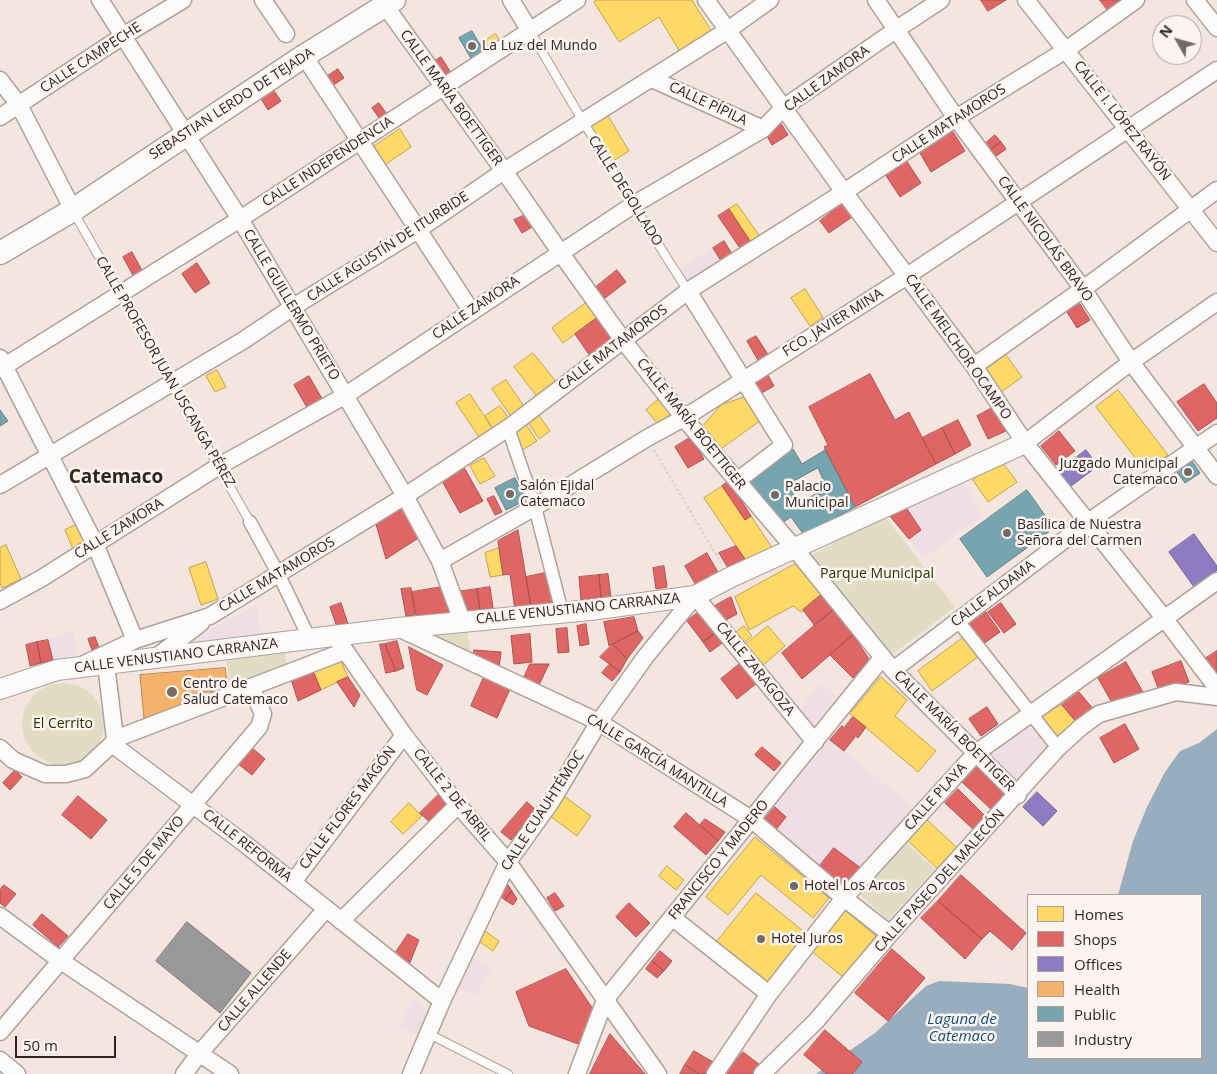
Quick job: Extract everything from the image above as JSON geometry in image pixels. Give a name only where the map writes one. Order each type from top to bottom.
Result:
[{"type":"main road","name":"SEBASTIAN LERDO DE TEJADA","points":[[72,210],[386,2]]},
{"type":"main road","points":[[0,253],[72,210]]},
{"type":"street","name":"CALLE GUILLERMO PRIETO","points":[[100,0],[240,220],[405,496],[440,561],[462,621]]},
{"type":"street","name":"CALLE CAMPECHE","points":[[0,117],[123,36],[183,0]]},
{"type":"street","points":[[263,0],[286,34]]},
{"type":"street","name":"CALLE DEGOLLADO","points":[[511,0],[530,31]]},
{"type":"street","name":"CALLE INDEPENDENCIA","points":[[1,364],[121,294],[240,220],[442,86],[577,0]]},
{"type":"street","name":"CALLE MELCHOR OCAMPO","points":[[706,0],[844,192],[974,366],[1026,443],[1217,688]]},
{"type":"street","name":"CALLE AGUSTÍN DE ITURBIDE","points":[[0,485],[244,340],[293,307],[418,230],[504,171],[582,121],[728,30],[770,0]]},
{"type":"street","name":"CALLE NICOLÁS BRAVO","points":[[876,0],[897,28],[956,118],[1082,289],[1131,362],[1217,476]]},
{"type":"street","name":"CALLE ZAMORA","points":[[0,601],[42,578],[219,466],[346,395],[632,205],[763,130],[783,108],[897,28],[941,0]]},
{"type":"street","name":"CALLE I. LÓPEZ RAYÓN","points":[[1026,0],[1217,243]]},
{"type":"street","name":"CALLE MATAMOROS","points":[[75,668],[134,640],[210,616],[405,496],[508,428],[688,291],[956,118],[1066,50],[1136,0]]},
{"type":"street","points":[[1195,0],[1217,28]]},
{"type":"street","name":"CALLE MARÍA BOETTIGER","points":[[386,2],[442,86],[623,340],[684,418],[795,549],[888,664],[1018,795]]},
{"type":"street","points":[[304,56],[472,312]]},
{"type":"street","name":"FCO. JAVIER MINA","points":[[440,561],[684,418],[908,276],[1217,70]]},
{"type":"street","name":"CALLE PÍPILA","points":[[652,78],[763,130]]},
{"type":"street","name":"CALLE PROFESOR JUAN USCANGA PÉREZ","points":[[0,80],[20,105],[72,210]]},
{"type":"street","points":[[974,366],[1217,190]]},
{"type":"street","name":"CALLE DEGOLLADO","points":[[688,291],[784,445],[737,481]]},
{"type":"street","name":"CALLE VENUSTIANO CARRANZA","points":[[0,689],[57,670],[310,640],[340,643],[398,628],[562,612],[695,596],[729,578],[1026,443],[1131,362],[1217,302]]},
{"type":"street","points":[[1,364],[95,544],[134,640]]},
{"type":"street","points":[[508,428],[535,507],[562,612]]},
{"type":"street","name":"CALLE ALDAMA","points":[[888,664],[958,621],[1088,522],[1217,433]]},
{"type":"street","name":"CALLE PROFESOR JUAN USCANGA PÉREZ","points":[[250,522],[279,575],[310,640]]},
{"type":"street","name":"CALLE PLAYA","points":[[715,1074],[769,994],[844,898],[976,753],[1217,581]]},
{"type":"street","name":"CALLE CUAUHTÉMOC","points":[[412,1074],[442,1001],[508,862],[551,802],[599,722],[646,656],[695,596]]},
{"type":"street","name":"CALLE ZARAGOZA","points":[[695,596],[815,742]]},
{"type":"street","points":[[155,658],[210,616]]},
{"type":"street","points":[[958,621],[1058,748]]},
{"type":"street","name":"CALLE GARCÍA MANTILLA","points":[[398,628],[599,722],[751,819],[844,898],[890,934]]},
{"type":"street","points":[[0,748],[13,760],[45,774],[66,774],[85,769],[113,741],[251,687],[340,643]]},
{"type":"street","name":"CALLE 2 DE ABRIL","points":[[340,643],[404,735],[458,805],[508,862],[658,1074]]},
{"type":"street","points":[[106,664],[113,741]]},
{"type":"street","name":"FRANCISCO Y MADERO","points":[[577,1074],[604,1000],[673,918],[815,742],[888,664]]},
{"type":"street","name":"CALLE 5 DE MAYO","points":[[0,1032],[259,728],[263,714],[251,687]]},
{"type":"street","name":"CALLE PASEO DEL MALECÓN","points":[[762,1074],[816,1021],[890,934],[1018,795],[1058,748],[1081,726],[1099,714],[1176,692],[1217,697]]},
{"type":"street","name":"CALLE FLORES MAGÓN","points":[[293,882],[404,735]]},
{"type":"street","name":"CALLE REFORMA","points":[[113,741],[442,1001]]},
{"type":"street","points":[[341,921],[458,805]]},
{"type":"street","name":"CALLE ALLENDE","points":[[184,1074],[326,909]]},
{"type":"street","points":[[0,916],[61,961],[230,1074]]},
{"type":"street","points":[[673,918],[769,994]]},
{"type":"street","points":[[0,1060],[17,1074]]},
{"type":"lane","name":"CALLE DEGOLLADO","points":[[530,31],[632,205],[688,291]]},
{"type":"lane","name":"CALLE PROFESOR JUAN USCANGA PÉREZ","points":[[72,210],[250,522]]},
{"type":"lane","points":[[429,1034],[508,1074]]},
{"type":"path","points":[[647,438],[729,578]]},
{"type":"shaded area","points":[[713,248],[723,264],[689,286],[679,270]]},
{"type":"shaded area","points":[[961,477],[982,516],[924,558],[889,515]]},
{"type":"shaded area","points":[[256,605],[261,641],[188,651],[187,642]]},
{"type":"shaded area","points":[[72,631],[79,653],[55,661],[48,639]]},
{"type":"shaded area","points":[[821,683],[837,696],[811,727],[796,714]]},
{"type":"shaded area","points":[[1031,720],[1050,746],[1018,787],[984,754]]},
{"type":"shaded area","points":[[830,739],[913,807],[844,890],[762,822]]},
{"type":"shaded area","points":[[474,959],[492,969],[476,996],[459,986]]},
{"type":"shaded area","points":[[413,997],[428,1011],[417,1036],[399,1026]]},
{"type":"green space","name":"Parque Municipal","points":[[884,515],[955,607],[891,656],[810,556]]},
{"type":"green space","points":[[466,625],[472,658],[420,632]]},
{"type":"green space","points":[[285,652],[288,670],[230,686],[226,658]]},
{"type":"green space","name":"El Cerrito","points":[[63,683],[79,686],[92,695],[101,708],[104,724],[101,740],[92,753],[79,762],[63,765],[47,762],[34,753],[25,740],[22,724],[25,708],[34,695],[47,686]]},
{"type":"green space","points":[[902,839],[935,869],[888,920],[855,890]]},
{"type":"water","name":"Laguna de Catemaco","points":[[1217,729],[1217,1074],[816,1074],[875,1033],[926,986],[939,981],[1010,984],[1027,988],[1027,1059],[1202,1059],[1202,894],[1118,894],[1133,841],[1147,807],[1165,772],[1180,751],[1199,743]]},
{"type":"building: Homes","points":[[597,0],[692,0],[712,32],[680,52],[659,17],[619,42],[594,2]]},
{"type":"building: Homes","points":[[496,34],[502,45],[491,52],[484,41]]},
{"type":"building: Homes","points":[[607,114],[629,151],[610,163],[588,126]]},
{"type":"building: Homes","points":[[400,129],[411,147],[382,167],[370,149]]},
{"type":"building: Homes","points":[[737,204],[761,238],[752,244],[729,209]]},
{"type":"building: Homes","points":[[805,289],[823,317],[810,326],[791,298]]},
{"type":"building: Homes","points":[[586,303],[597,318],[563,343],[552,328]]},
{"type":"building: Homes","points":[[533,353],[558,384],[539,399],[514,367]]},
{"type":"building: Homes","points":[[1006,355],[1022,377],[1000,393],[984,371]]},
{"type":"building: Homes","points":[[217,370],[226,387],[215,392],[206,376]]},
{"type":"building: Homes","points":[[506,380],[526,409],[512,418],[492,389]]},
{"type":"building: Homes","points":[[1118,390],[1168,455],[1146,472],[1096,407]]},
{"type":"building: Homes","points":[[470,394],[494,431],[481,440],[456,403]]},
{"type":"building: Homes","points":[[748,396],[764,418],[718,451],[701,428],[721,405]]},
{"type":"building: Homes","points":[[661,397],[673,412],[658,424],[646,410]]},
{"type":"building: Homes","points":[[500,406],[510,420],[494,431],[485,416]]},
{"type":"building: Homes","points":[[538,414],[550,431],[539,439],[527,421]]},
{"type":"building: Homes","points":[[525,423],[537,441],[519,452],[512,432]]},
{"type":"building: Homes","points":[[484,458],[495,476],[480,484],[470,466]]},
{"type":"building: Homes","points":[[1001,460],[1017,482],[988,502],[973,480]]},
{"type":"building: Homes","points":[[723,486],[745,520],[751,516],[773,549],[749,565],[704,498]]},
{"type":"building: Homes","points":[[80,523],[89,541],[73,549],[65,530]]},
{"type":"building: Homes","points":[[6,545],[21,579],[2,588],[0,583],[0,548]]},
{"type":"building: Homes","points":[[499,548],[503,575],[490,577],[485,553]]},
{"type":"building: Homes","points":[[206,562],[218,599],[201,605],[189,568]]},
{"type":"building: Homes","points":[[795,564],[822,594],[801,612],[793,606],[749,630],[735,597]]},
{"type":"building: Homes","points":[[744,626],[752,636],[742,645],[733,635]]},
{"type":"building: Homes","points":[[768,626],[785,646],[761,667],[744,646]]},
{"type":"building: Homes","points":[[964,637],[978,657],[932,691],[918,671]]},
{"type":"building: Homes","points":[[340,659],[348,677],[321,690],[313,671]]},
{"type":"building: Homes","points":[[881,677],[907,700],[895,716],[936,751],[918,772],[850,714]]},
{"type":"building: Homes","points":[[1062,705],[1078,724],[1058,743],[1039,717]]},
{"type":"building: Homes","points":[[564,796],[591,816],[577,836],[550,816]]},
{"type":"building: Homes","points":[[409,803],[422,816],[403,834],[391,822]]},
{"type":"building: Homes","points":[[925,818],[963,853],[943,874],[906,839]]},
{"type":"building: Homes","name":"Hotel Los Arcos","points":[[755,837],[829,898],[813,918],[761,875],[728,915],[706,897]]},
{"type":"building: Homes","points":[[667,866],[684,880],[676,890],[659,876]]},
{"type":"building: Homes","name":"Hotel Juros","points":[[756,893],[808,935],[767,986],[715,944]]},
{"type":"building: Homes","points":[[842,908],[876,936],[843,977],[809,949]]},
{"type":"building: Homes","points":[[485,931],[499,941],[493,951],[480,942]]},
{"type":"building: Shops","points":[[981,0],[1006,0],[988,11]]},
{"type":"building: Shops","points":[[1100,0],[1127,0],[1110,13]]},
{"type":"building: Shops","points":[[441,57],[451,73],[442,79],[432,63]]},
{"type":"building: Shops","points":[[338,69],[344,78],[332,86],[326,77]]},
{"type":"building: Shops","points":[[272,88],[281,101],[268,110],[260,97]]},
{"type":"building: Shops","points":[[379,103],[389,117],[382,122],[372,108]]},
{"type":"building: Shops","points":[[779,120],[788,135],[772,145],[763,129]]},
{"type":"building: Shops","points":[[953,132],[965,151],[931,172],[920,153]]},
{"type":"building: Shops","points":[[995,135],[1001,142],[990,150],[985,144]]},
{"type":"building: Shops","points":[[1001,142],[1006,149],[995,157],[990,150]]},
{"type":"building: Shops","points":[[906,160],[921,183],[900,197],[885,174]]},
{"type":"building: Shops","points":[[842,204],[852,217],[829,233],[820,221]]},
{"type":"building: Shops","points":[[729,209],[752,244],[742,251],[718,216]]},
{"type":"building: Shops","points":[[525,215],[532,227],[522,233],[514,220]]},
{"type":"building: Shops","points":[[724,241],[734,257],[723,264],[713,248]]},
{"type":"building: Shops","points":[[132,252],[144,274],[135,279],[123,257]]},
{"type":"building: Shops","points":[[197,263],[210,283],[195,293],[182,274]]},
{"type":"building: Shops","points":[[617,270],[626,282],[605,298],[596,287]]},
{"type":"building: Shops","points":[[1080,304],[1090,320],[1077,328],[1067,312]]},
{"type":"building: Shops","points":[[597,318],[613,340],[590,356],[575,334]]},
{"type":"building: Shops","points":[[756,336],[769,356],[759,362],[747,341]]},
{"type":"building: Shops","points":[[870,374],[895,420],[909,412],[936,464],[855,507],[824,447],[828,445],[809,407]]},
{"type":"building: Shops","points":[[768,375],[774,386],[758,395],[752,383]]},
{"type":"building: Shops","points":[[309,376],[324,402],[309,411],[294,385]]},
{"type":"building: Shops","points":[[1204,384],[1217,403],[1217,418],[1198,431],[1177,402]]},
{"type":"building: Shops","points":[[994,407],[1006,431],[988,439],[977,416]]},
{"type":"building: Shops","points":[[958,420],[971,445],[955,454],[942,428]]},
{"type":"building: Shops","points":[[942,428],[955,454],[936,464],[922,438]]},
{"type":"building: Shops","points":[[1059,431],[1075,451],[1056,465],[1041,446]]},
{"type":"building: Shops","points":[[691,437],[704,459],[688,468],[675,447]]},
{"type":"building: Shops","points":[[465,469],[483,501],[460,513],[442,481]]},
{"type":"building: Shops","points":[[729,481],[751,516],[745,520],[722,486]]},
{"type":"building: Shops","points":[[494,496],[502,512],[495,515],[487,499]]},
{"type":"building: Shops","points":[[403,504],[420,537],[386,559],[376,524]]},
{"type":"building: Shops","points":[[905,506],[921,530],[909,539],[889,515]]},
{"type":"building: Shops","points":[[518,530],[531,607],[515,610],[510,574],[503,575],[498,541]]},
{"type":"building: Shops","points":[[736,546],[749,565],[731,573],[719,553]]},
{"type":"building: Shops","points":[[707,553],[720,576],[698,589],[685,566]]},
{"type":"building: Shops","points":[[664,566],[667,587],[656,589],[653,568]]},
{"type":"building: Shops","points":[[550,572],[555,602],[531,607],[526,577]]},
{"type":"building: Shops","points":[[608,574],[611,598],[601,599],[599,575]]},
{"type":"building: Shops","points":[[599,575],[601,599],[581,600],[579,577]]},
{"type":"building: Shops","points":[[448,586],[452,614],[417,620],[412,592]]},
{"type":"building: Shops","points":[[490,587],[493,608],[480,610],[477,589]]},
{"type":"building: Shops","points":[[411,588],[415,615],[406,616],[401,589]]},
{"type":"building: Shops","points":[[477,589],[480,610],[463,613],[456,592]]},
{"type":"building: Shops","points":[[822,594],[834,609],[815,626],[803,610]]},
{"type":"building: Shops","points":[[731,597],[737,614],[722,622],[711,608]]},
{"type":"building: Shops","points":[[341,603],[348,624],[337,627],[330,607]]},
{"type":"building: Shops","points":[[1001,603],[1016,624],[1004,633],[988,612]]},
{"type":"building: Shops","points":[[834,609],[853,635],[802,679],[782,653]]},
{"type":"building: Shops","points":[[701,610],[718,631],[703,642],[687,621]]},
{"type":"building: Shops","points":[[986,612],[1000,632],[979,647],[965,626]]},
{"type":"building: Shops","points":[[634,617],[638,631],[609,646],[604,622]]},
{"type":"building: Shops","points":[[586,624],[589,644],[580,646],[577,626]]},
{"type":"building: Shops","points":[[567,628],[569,652],[558,653],[556,629]]},
{"type":"building: Shops","points":[[638,631],[643,638],[627,659],[613,644]]},
{"type":"building: Shops","points":[[718,631],[725,641],[710,652],[703,642]]},
{"type":"building: Shops","points":[[530,634],[532,662],[514,664],[511,636]]},
{"type":"building: Shops","points":[[853,635],[869,659],[853,678],[830,655]]},
{"type":"building: Shops","points":[[95,637],[99,648],[92,650],[88,639]]},
{"type":"building: Shops","points":[[48,640],[53,660],[41,663],[37,642]]},
{"type":"building: Shops","points":[[397,641],[404,668],[396,671],[385,644]]},
{"type":"building: Shops","points":[[37,642],[41,663],[30,666],[26,645]]},
{"type":"building: Shops","points":[[380,644],[385,644],[396,671],[386,673]]},
{"type":"building: Shops","points":[[613,644],[627,659],[620,672],[600,657]]},
{"type":"building: Shops","points":[[409,647],[443,665],[427,695],[417,690]]},
{"type":"building: Shops","points":[[474,650],[501,652],[499,668],[475,660]]},
{"type":"building: Shops","points":[[1217,651],[1217,674],[1214,676],[1203,660]]},
{"type":"building: Shops","points":[[1181,661],[1189,682],[1160,693],[1152,672]]},
{"type":"building: Shops","points":[[742,662],[758,682],[737,699],[721,679]]},
{"type":"building: Shops","points":[[1126,662],[1144,694],[1111,701],[1098,678]]},
{"type":"building: Shops","points":[[530,664],[549,664],[538,687],[523,680]]},
{"type":"building: Shops","points":[[610,664],[620,672],[612,681],[602,673]]},
{"type":"building: Shops","points":[[313,671],[321,690],[298,701],[291,679]]},
{"type":"building: Shops","points":[[348,677],[360,695],[354,707],[337,682]]},
{"type":"building: Shops","points":[[484,677],[510,689],[497,718],[471,706]]},
{"type":"building: Shops","points":[[1079,692],[1094,710],[1078,724],[1062,705]]},
{"type":"building: Shops","points":[[987,707],[998,724],[981,736],[969,719]]},
{"type":"building: Shops","points":[[853,717],[866,727],[858,738],[845,727]]},
{"type":"building: Shops","points":[[1125,724],[1139,749],[1114,763],[1100,738]]},
{"type":"building: Shops","points":[[842,726],[855,737],[844,751],[830,740]]},
{"type":"building: Shops","points":[[251,747],[265,759],[252,775],[237,763]]},
{"type":"building: Shops","points":[[762,747],[781,763],[774,771],[755,755]]},
{"type":"building: Shops","points":[[978,765],[1009,794],[993,811],[962,782]]},
{"type":"building: Shops","points":[[15,770],[22,777],[10,790],[3,783]]},
{"type":"building: Shops","points":[[958,789],[987,818],[975,831],[945,803]]},
{"type":"building: Shops","points":[[438,795],[451,807],[434,826],[420,813]]},
{"type":"building: Shops","points":[[78,796],[107,820],[91,839],[62,815]]},
{"type":"building: Shops","points":[[527,802],[536,810],[511,840],[501,832]]},
{"type":"building: Shops","points":[[775,807],[786,817],[774,832],[762,822]]},
{"type":"building: Shops","points":[[686,813],[718,841],[706,855],[674,827]]},
{"type":"building: Shops","points":[[705,819],[725,832],[718,841],[700,825]]},
{"type":"building: Shops","points":[[834,848],[862,869],[844,890],[818,868]]},
{"type":"building: Shops","points":[[961,875],[1026,933],[1012,950],[990,931],[982,939],[938,901]]},
{"type":"building: Shops","points":[[506,882],[512,891],[505,900],[499,895]]},
{"type":"building: Shops","points":[[4,885],[16,894],[5,907],[0,903],[0,890]]},
{"type":"building: Shops","points":[[512,891],[517,899],[513,905],[505,900]]},
{"type":"building: Shops","points":[[555,893],[564,906],[555,911],[547,898]]},
{"type":"building: Shops","points":[[938,901],[982,939],[965,959],[921,918]]},
{"type":"building: Shops","points":[[629,903],[650,923],[636,937],[616,917]]},
{"type":"building: Shops","points":[[42,914],[68,936],[58,947],[33,925]]},
{"type":"building: Shops","points":[[408,934],[419,940],[409,965],[394,955]]},
{"type":"building: Shops","points":[[892,949],[925,978],[888,1021],[855,993]]},
{"type":"building: Shops","points":[[660,951],[672,961],[664,971],[652,961]]},
{"type":"building: Shops","points":[[652,961],[664,971],[657,978],[646,969]]},
{"type":"building: Shops","points":[[566,969],[595,1012],[581,1045],[529,1026],[516,992]]},
{"type":"building: Shops","points":[[825,1030],[862,1062],[852,1074],[827,1074],[804,1055]]},
{"type":"building: Shops","points":[[610,1034],[645,1074],[590,1074]]},
{"type":"building: Shops","points":[[694,1051],[715,1063],[708,1074],[699,1074],[685,1065]]},
{"type":"building: Shops","points":[[743,1052],[760,1065],[753,1074],[726,1074]]},
{"type":"building: Shops","points":[[685,1065],[699,1074],[680,1074]]},
{"type":"building: Offices","points":[[1086,450],[1098,466],[1071,486],[1059,471]]},
{"type":"building: Offices","points":[[1194,534],[1217,566],[1217,570],[1194,587],[1169,552]]},
{"type":"building: Offices","points":[[1037,792],[1057,811],[1043,826],[1023,807]]},
{"type":"building: Health","name":"Centro de Salud Catemaco","points":[[225,668],[227,681],[219,682],[216,691],[190,694],[191,706],[144,719],[140,675]]},
{"type":"building: Public","name":"La Luz del Mundo","points":[[472,31],[485,53],[472,60],[459,38]]},
{"type":"building: Public","points":[[0,410],[8,421],[0,426]]},
{"type":"building: Public","name":"Palacio Municipal","points":[[793,449],[802,464],[825,450],[855,507],[804,535],[791,517],[779,525],[747,484]],"holes":[[[818,468],[827,488],[799,503],[787,485]]]},
{"type":"building: Public","name":"Juzgado Municipal Catemaco","points":[[1192,461],[1200,473],[1185,483],[1177,472]]},
{"type":"building: Public","name":"Salón Ejidal Catemaco","points":[[515,478],[526,500],[506,510],[495,488]]},
{"type":"building: Public","name":"Basílica de Nuestra Señora del Carmen","points":[[1027,490],[1054,528],[987,577],[960,539]]},
{"type":"building: Industry","points":[[187,922],[251,973],[220,1013],[156,961]]},
{"type":"place","name":"La Luz del Mundo","points":[[472,46]]},
{"type":"place","name":"Juzgado Municipal Catemaco","points":[[1188,472]]},
{"type":"place","name":"Salón Ejidal Catemaco","points":[[510,494]]},
{"type":"place","name":"Palacio Municipal","points":[[775,495]]},
{"type":"place","name":"Basílica de Nuestra Señora del Carmen","points":[[1007,533]]},
{"type":"place","name":"Centro de Salud Catemaco","points":[[172,692]]},
{"type":"place","name":"Hotel Los Arcos","points":[[794,886]]},
{"type":"place","name":"Hotel Juros","points":[[761,939]]},
{"type":"district","name":"Catemaco","points":[[116,478]]}]
